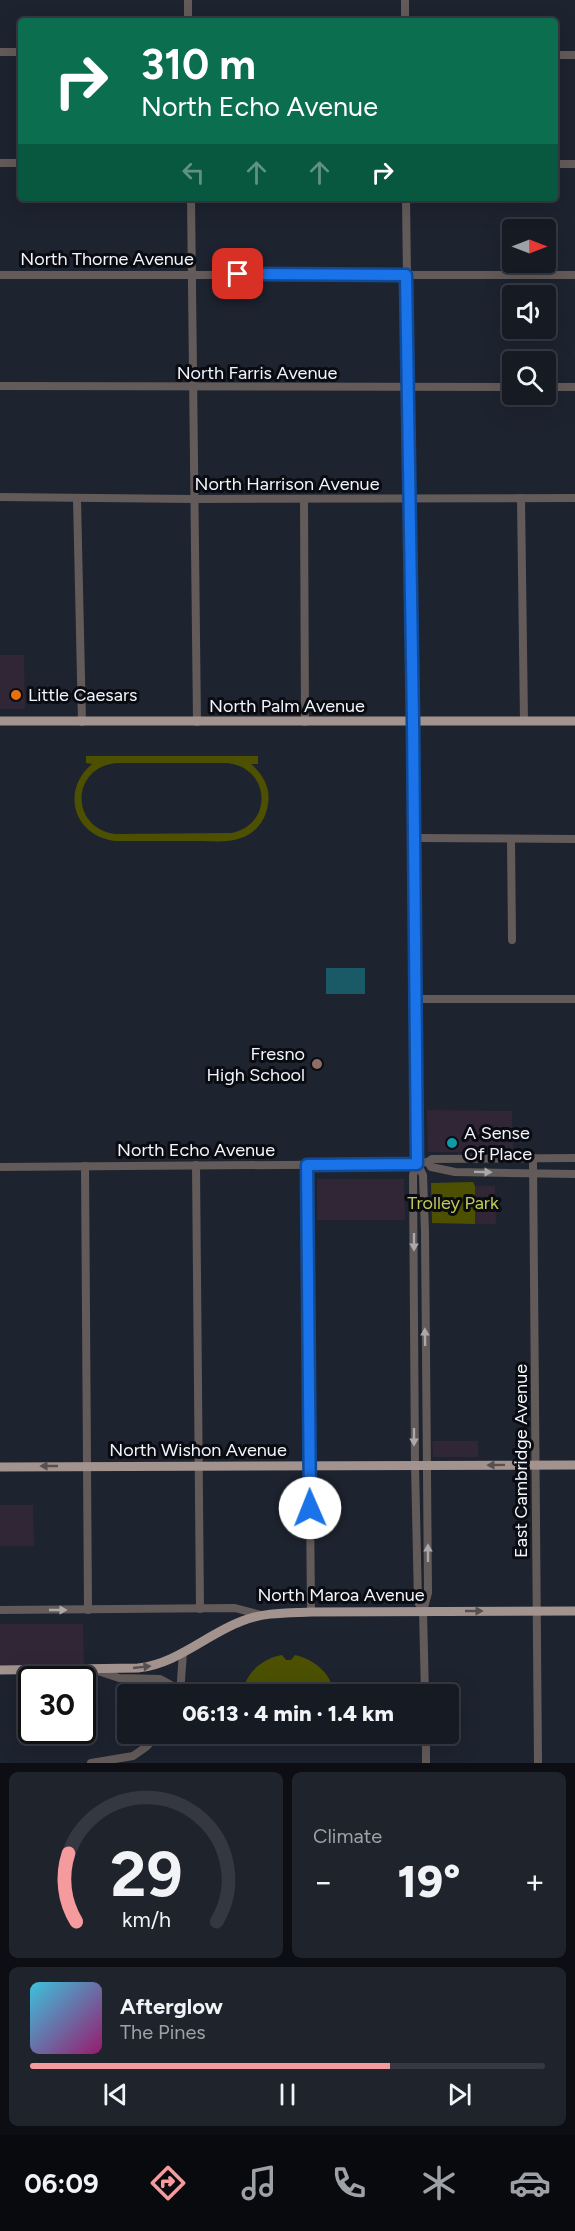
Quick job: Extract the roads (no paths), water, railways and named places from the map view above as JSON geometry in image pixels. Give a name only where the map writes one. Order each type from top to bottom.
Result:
[{"type":"main road","name":"North Palm Avenue","points":[[0,721],[575,721]]},
{"type":"main road","name":"North Wishon Avenue","points":[[0,1467],[575,1465]]},
{"type":"main road","name":"North Maroa Avenue","points":[[261,1615],[311,1612],[575,1611]]},
{"type":"main road","points":[[96,1669],[147,1667],[165,1662],[227,1627],[261,1615]]},
{"type":"main road","points":[[0,1670],[18,1670]]},
{"type":"street","points":[[188,0],[188,18]]},
{"type":"street","points":[[405,0],[405,18]]},
{"type":"street","points":[[0,52],[18,52]]},
{"type":"street","points":[[558,55],[575,55]]},
{"type":"street","points":[[0,163],[18,163]]},
{"type":"street","points":[[558,164],[575,164]]},
{"type":"street","points":[[191,201],[190,274],[197,722]]},
{"type":"street","points":[[406,201],[416,999],[417,1164],[413,1175],[415,1466],[418,1602],[423,1611]]},
{"type":"street","name":"North Thorne Avenue","points":[[0,275],[575,275]]},
{"type":"street","name":"North Farris Avenue","points":[[0,386],[502,387]]},
{"type":"street","points":[[556,387],[575,387]]},
{"type":"street","name":"North Harrison Avenue","points":[[0,498],[194,500],[575,498]]},
{"type":"street","points":[[521,498],[524,721]]},
{"type":"street","points":[[77,499],[82,722]]},
{"type":"street","points":[[304,499],[305,722]]},
{"type":"street","points":[[414,838],[575,839]]},
{"type":"street","points":[[511,839],[513,940]]},
{"type":"street","points":[[416,999],[575,999]]},
{"type":"street","name":"East Cambridge Avenue","points":[[533,1158],[538,1763]]},
{"type":"street","name":"North Echo Avenue","points":[[0,1167],[417,1164],[432,1159],[575,1158]]},
{"type":"street","points":[[428,1162],[432,1167],[444,1171],[575,1174]]},
{"type":"street","points":[[417,1164],[423,1175],[425,1290],[428,1593],[423,1611],[425,1684]]},
{"type":"street","points":[[196,1165],[200,1609]]},
{"type":"street","points":[[307,1165],[311,1612]]},
{"type":"street","points":[[85,1166],[88,1610]]},
{"type":"street","points":[[414,1290],[425,1290]]},
{"type":"street","points":[[414,1374],[426,1374]]},
{"type":"street","name":"North Maroa Avenue","points":[[0,1610],[235,1608],[261,1615]]},
{"type":"street","points":[[181,1684],[183,1652]]},
{"type":"street","points":[[96,1671],[119,1678],[163,1680],[169,1684]]},
{"type":"street","points":[[92,1763],[133,1756],[149,1744]]},
{"type":"street","points":[[426,1744],[426,1763]]},
{"type":"water","points":[[326,968],[365,968],[365,994],[326,994]]},
{"type":"place","name":"Little Caesars","points":[[16,695]]},
{"type":"place","name":"Fresno High School","points":[[317,1064]]},
{"type":"place","name":"A Sense Of Place","points":[[452,1143]]},
{"type":"park label","name":"Trolley Park","points":[[453,1203]]}]
